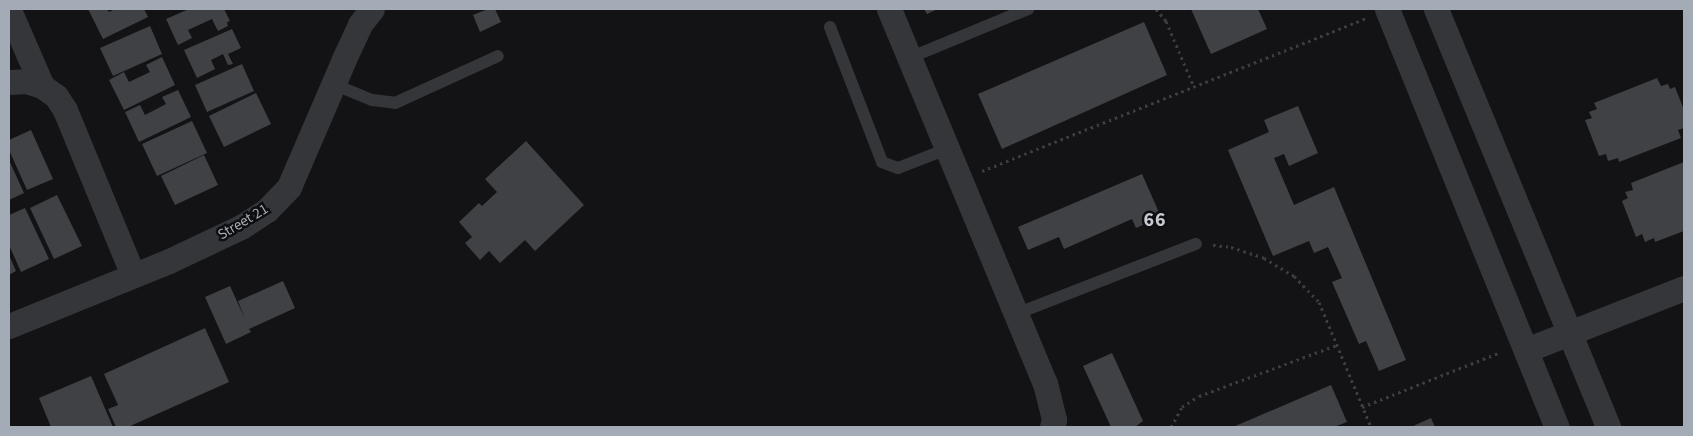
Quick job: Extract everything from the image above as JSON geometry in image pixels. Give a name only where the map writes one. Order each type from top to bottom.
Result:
[{"type":"street","points":[[889,9],[1045,383],[1054,420],[1052,427]]},
{"type":"street","points":[[1387,9],[1557,427]]},
{"type":"street","points":[[1436,9],[1608,427]]},
{"type":"street","points":[[9,10],[42,86]]},
{"type":"street","name":"Street 21","points":[[9,326],[133,275],[241,227],[267,210],[289,187],[333,84],[359,14]]},
{"type":"street","points":[[9,82],[26,81],[42,86],[56,96],[65,110],[133,275]]},
{"type":"street","points":[[1524,347],[1570,333],[1684,288]]},
{"type":"lane","points":[[909,58],[1028,9]]},
{"type":"lane","points":[[830,27],[882,162],[898,168],[947,149]]},
{"type":"lane","points":[[333,84],[372,100],[395,103],[498,56]]},
{"type":"lane","points":[[1016,314],[1196,244]]},
{"type":"path","points":[[1156,9],[1166,21],[1194,87]]},
{"type":"path","points":[[960,180],[1387,9]]},
{"type":"path","points":[[1196,244],[1239,249],[1264,258],[1294,276],[1319,302],[1371,427]]},
{"type":"path","points":[[1171,427],[1182,407],[1199,396],[1337,345]]},
{"type":"path","points":[[1362,406],[1524,347]]},
{"type":"building","points":[[88,9],[107,9],[109,12],[115,9],[144,9],[148,17],[103,39]]},
{"type":"building","points":[[189,9],[224,9],[230,21],[227,22],[228,26],[218,31],[212,19],[188,30],[192,38],[178,45],[166,19]]},
{"type":"building","points":[[488,9],[495,9],[501,22],[480,32],[473,15]]},
{"type":"building","points":[[924,9],[938,9],[927,14]]},
{"type":"building","points":[[1191,9],[1258,9],[1267,29],[1211,54]]},
{"type":"building","points":[[1144,22],[1167,75],[1002,149],[978,94]]},
{"type":"building","points":[[150,26],[162,54],[113,76],[100,48]]},
{"type":"building","points":[[232,29],[241,48],[228,54],[233,64],[228,65],[223,54],[211,60],[215,69],[197,78],[184,50]]},
{"type":"building","points":[[162,57],[175,85],[124,110],[109,80],[124,72],[129,82],[150,72],[146,65]]},
{"type":"building","points":[[242,64],[254,91],[207,112],[195,85]]},
{"type":"building","points":[[1657,78],[1661,86],[1668,84],[1670,89],[1675,87],[1684,110],[1684,128],[1678,130],[1681,138],[1619,162],[1618,158],[1608,161],[1606,154],[1599,156],[1585,120],[1592,118],[1589,112],[1597,109],[1594,103]]},
{"type":"building","points":[[178,90],[191,117],[139,142],[125,112],[140,105],[145,115],[166,104],[162,97]]},
{"type":"building","points":[[256,93],[271,124],[224,147],[209,116]]},
{"type":"building","points":[[1298,106],[1318,153],[1289,166],[1284,154],[1274,158],[1294,205],[1334,187],[1406,360],[1379,371],[1366,341],[1359,344],[1332,282],[1342,278],[1328,247],[1314,253],[1309,241],[1273,256],[1228,150],[1269,132],[1264,120]]},
{"type":"building","points":[[192,121],[207,153],[157,176],[142,144]]},
{"type":"building","points":[[31,130],[53,179],[27,190],[9,150],[9,140]]},
{"type":"building","points":[[526,141],[584,205],[535,251],[525,240],[500,263],[489,251],[480,260],[465,243],[472,237],[459,222],[479,203],[482,206],[497,192],[485,179]]},
{"type":"building","points":[[204,155],[218,185],[175,205],[161,176]]},
{"type":"building","points":[[9,160],[24,193],[9,200]]},
{"type":"building","points":[[1684,162],[1684,231],[1655,242],[1654,238],[1645,242],[1642,234],[1636,237],[1622,201],[1628,198],[1625,192],[1633,190],[1631,183]]},
{"type":"building","points":[[1142,174],[1161,217],[1136,228],[1132,219],[1064,249],[1059,237],[1028,250],[1018,227]]},
{"type":"building","points":[[57,195],[82,246],[54,259],[30,208]]},
{"type":"building","points":[[25,208],[49,259],[21,272],[9,245],[9,215]]},
{"type":"building","points":[[9,255],[16,271],[9,275]]},
{"type":"building","points":[[283,281],[295,308],[249,329],[251,332],[226,344],[205,297],[230,286],[245,319],[238,301]]},
{"type":"building","points":[[205,328],[229,382],[128,427],[116,427],[108,409],[118,405],[104,374]]},
{"type":"building","points":[[1112,353],[1143,421],[1135,427],[1111,427],[1083,366]]},
{"type":"building","points":[[91,376],[113,427],[51,427],[39,398]]},
{"type":"building","points":[[1331,385],[1347,422],[1334,427],[1233,427]]},
{"type":"building","points":[[1431,418],[1435,427],[1411,427]]},
{"type":"district","name":"66","points":[[1155,220]]}]
